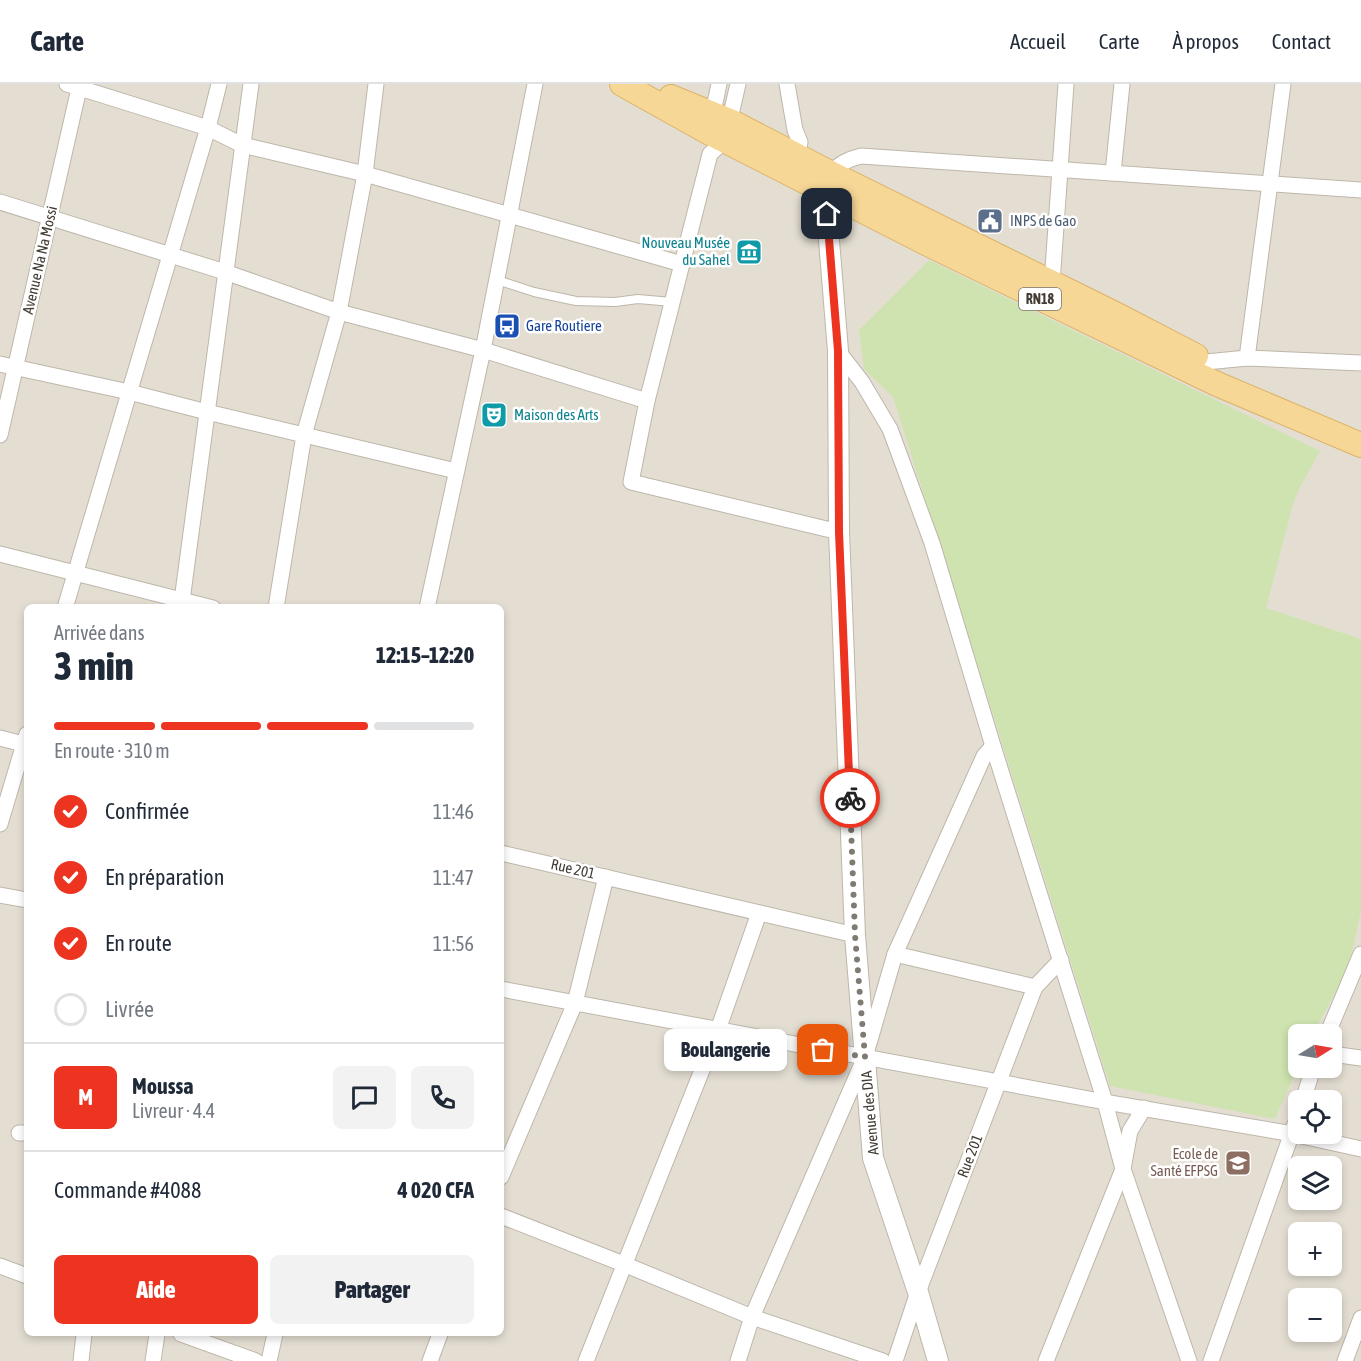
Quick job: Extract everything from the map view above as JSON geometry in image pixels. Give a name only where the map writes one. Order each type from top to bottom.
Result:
[{"type":"main road","name":"RN18","points":[[622,84],[717,132],[1029,272],[1260,388],[1361,443]]},
{"type":"main road","name":"RN18","points":[[637,84],[717,132],[798,155],[827,182],[928,244],[1206,379],[1361,443]]},
{"type":"street","points":[[66,604],[208,128],[219,84]]},
{"type":"street","points":[[0,554],[181,604],[251,84]]},
{"type":"street","points":[[277,604],[304,435],[339,312],[365,174],[376,84]]},
{"type":"street","points":[[428,604],[483,350],[535,84]]},
{"type":"street","points":[[717,132],[719,84]]},
{"type":"street","points":[[738,84],[717,132],[647,401],[631,482],[839,532]]},
{"type":"street","points":[[787,84],[795,130],[800,142],[798,155]]},
{"type":"street","points":[[1052,284],[1066,84]]},
{"type":"street","points":[[1113,173],[1122,84]]},
{"type":"street","points":[[1247,358],[1283,84]]},
{"type":"street","points":[[75,85],[208,128],[242,145],[365,174],[682,264]]},
{"type":"street","name":"Avenue Na Na Mossi","points":[[0,435],[50,217],[75,85]]},
{"type":"street","points":[[827,182],[839,165],[861,156],[1361,190]]},
{"type":"street","name":"Avenue des DIA","points":[[827,182],[838,351],[839,532],[855,935],[873,1158],[918,1292],[938,1361]]},
{"type":"street","points":[[0,202],[225,272],[339,312],[483,350],[647,401]]},
{"type":"street","points":[[838,351],[862,382],[890,429],[932,543],[993,746],[1106,1102],[1123,1169],[1189,1361]]},
{"type":"street","points":[[1206,362],[1247,358],[1361,363]]},
{"type":"street","points":[[0,364],[129,392],[456,471]]},
{"type":"street","points":[[0,738],[24,741]]},
{"type":"street","points":[[738,1361],[752,1317],[865,1057],[895,954],[984,756],[993,746]]},
{"type":"street","points":[[0,824],[24,747]]},
{"type":"street","name":"Rue 201","points":[[504,854],[855,935]]},
{"type":"street","points":[[504,1170],[575,1003],[606,877]]},
{"type":"street","points":[[0,895],[24,899]]},
{"type":"street","points":[[586,1361],[718,1030],[759,913]]},
{"type":"street","points":[[895,954],[1035,987]]},
{"type":"street","name":"Rue 201","points":[[895,1361],[918,1292],[1035,987],[1061,960]]},
{"type":"street","points":[[1331,1024],[1360,961]]},
{"type":"street","points":[[504,990],[1106,1102],[1288,1133]]},
{"type":"street","points":[[1342,1055],[1361,1058]]},
{"type":"street","points":[[1046,1361],[1123,1169],[1130,1131],[1144,1108]]},
{"type":"street","points":[[1211,1361],[1289,1144]]},
{"type":"street","points":[[1338,1144],[1361,1149]]},
{"type":"street","points":[[504,1217],[752,1317],[883,1361]]},
{"type":"street","points":[[0,1266],[24,1275]]},
{"type":"street","points":[[1345,1361],[1361,1318]]},
{"type":"street","points":[[81,1361],[84,1336]]},
{"type":"street","points":[[153,1361],[157,1336]]},
{"type":"street","points":[[187,1336],[256,1361]]},
{"type":"street","points":[[269,1361],[275,1336]]},
{"type":"street","points":[[430,1361],[439,1336]]},
{"type":"lane","points":[[496,280],[576,302],[615,302],[638,299],[672,302]]},
{"type":"shaded area","points":[[0,84],[1361,84],[1361,1361],[0,1361]]},
{"type":"green space","points":[[929,260],[1320,451],[1293,504],[1266,608],[1361,639],[1361,911],[1348,970],[1318,1024],[1288,1024],[1288,1078],[1293,1078],[1275,1119],[1110,1086],[893,397],[864,369],[859,330]]},
{"type":"way so far","points":[[823,1050],[865,1057],[855,935],[850,798]]},
{"type":"place","name":"INPS de Gao","points":[[990,221]]},
{"type":"place","name":"Nouveau Musée du Sahel","points":[[749,252]]},
{"type":"place","name":"Gare Routiere","points":[[507,326]]},
{"type":"place","name":"Maison des Arts","points":[[494,415]]},
{"type":"place","name":"Boulangerie","points":[[823,1050]]},
{"type":"place","name":"Ecole de Santé EFPSG","points":[[1238,1163]]},
{"type":"route","points":[[827,214],[838,351],[839,532],[850,798]]}]
